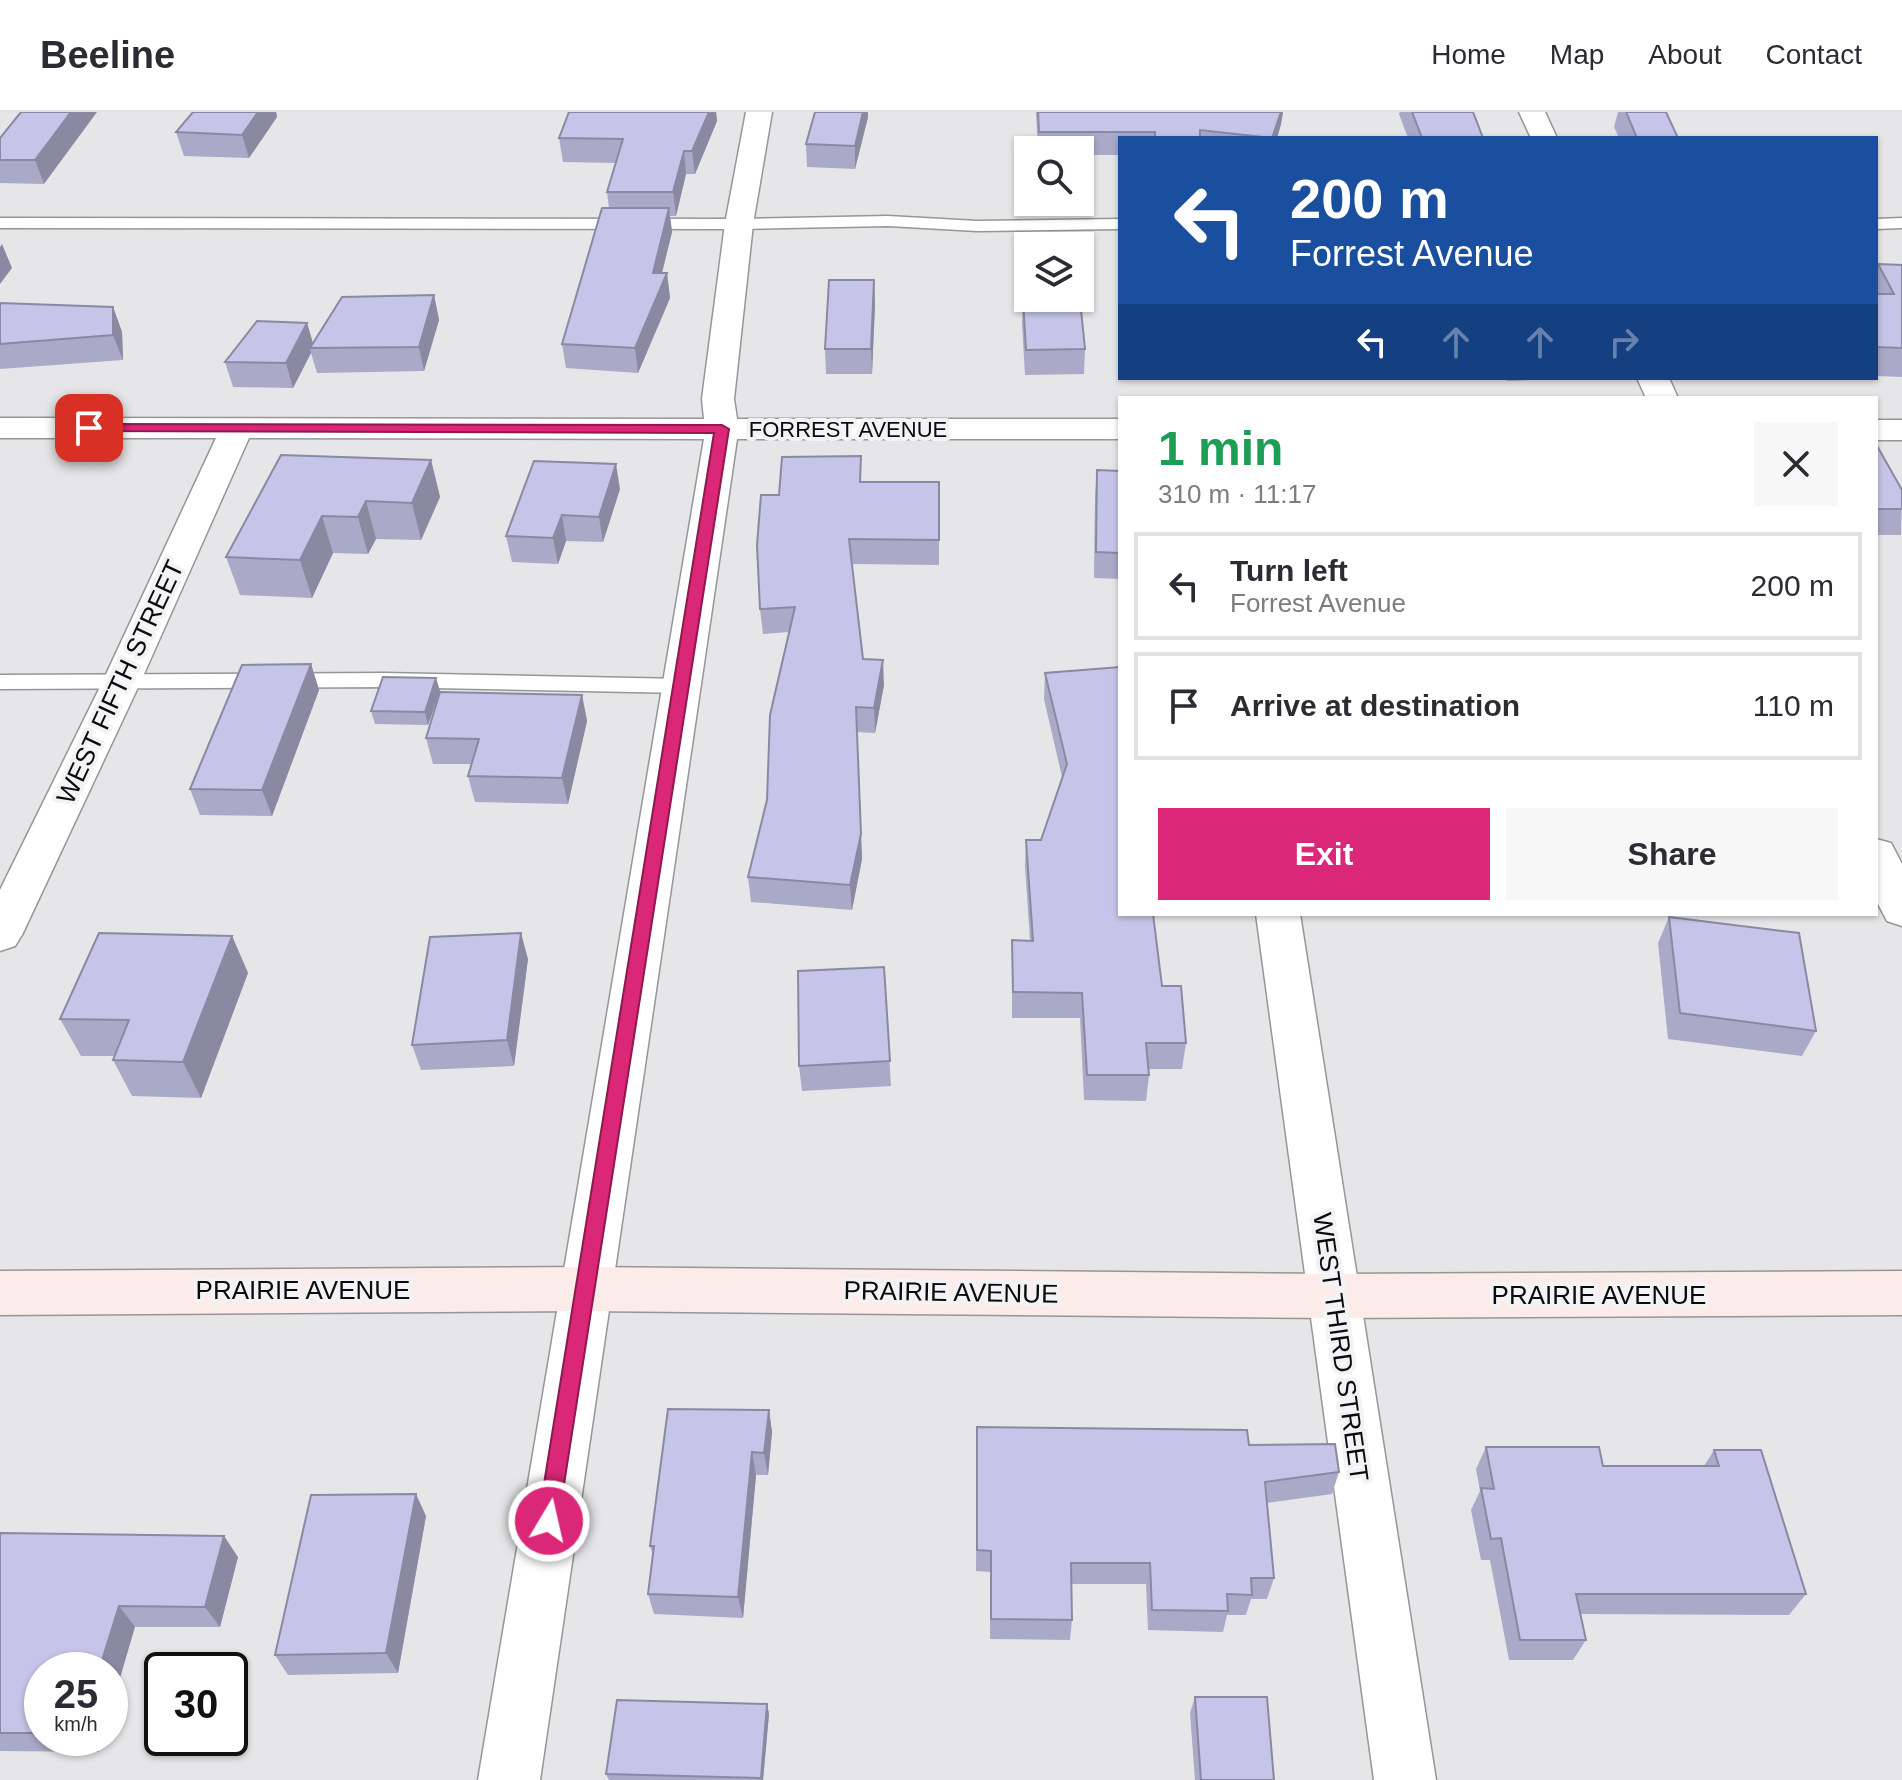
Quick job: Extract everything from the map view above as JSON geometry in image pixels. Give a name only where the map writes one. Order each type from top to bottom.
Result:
[{"type":"street","points":[[509,1780],[722,429],[718,399],[739,224],[759,112]]},
{"type":"street","points":[[1532,112],[1543,136]]},
{"type":"street","name":"FORREST AVENUE","points":[[0,428],[1118,429]]},
{"type":"street","name":"WEST FIFTH STREET","points":[[0,935],[121,683],[237,428]]},
{"type":"street","points":[[1878,430],[1902,430]]},
{"type":"street","points":[[1878,858],[1902,910]]},
{"type":"street","name":"WEST THIRD STREET","points":[[1278,916],[1405,1780]]},
{"type":"street","name":"PRAIRIE AVENUE","points":[[0,1293],[586,1289],[1332,1296],[1902,1293]]},
{"type":"lane","points":[[0,223],[739,224],[888,221],[977,226],[1118,224]]},
{"type":"lane","points":[[1878,224],[1902,223]]},
{"type":"lane","points":[[0,682],[384,680],[683,686]]},
{"type":"building","points":[[21,112],[71,112],[35,160],[0,160],[0,138]]},
{"type":"building","points":[[193,112],[258,112],[242,135],[176,132]]},
{"type":"building","points":[[569,112],[709,112],[692,151],[684,151],[673,192],[607,192],[623,139],[559,138]]},
{"type":"building","points":[[815,112],[863,112],[855,146],[806,144]]},
{"type":"building","points":[[1038,112],[1281,112],[1273,136],[1200,130],[1200,136],[1155,136],[1155,132],[1039,132]]},
{"type":"building","points":[[1412,112],[1473,112],[1482,136],[1421,136]]},
{"type":"building","points":[[1626,112],[1666,112],[1677,136],[1636,136]]},
{"type":"building","points":[[602,208],[669,208],[653,273],[667,273],[635,348],[562,344]]},
{"type":"building","points":[[1878,264],[1902,265],[1902,348],[1878,347],[1878,294],[1894,294]]},
{"type":"building","points":[[829,280],[874,280],[871,349],[825,349]]},
{"type":"building","points":[[434,295],[419,347],[310,348],[342,297]]},
{"type":"building","points":[[0,303],[113,307],[113,335],[0,344]]},
{"type":"building","points":[[1024,312],[1081,312],[1085,349],[1026,350]]},
{"type":"building","points":[[257,321],[307,323],[286,363],[225,362]]},
{"type":"building","points":[[1878,448],[1902,490],[1902,509],[1878,509]]},
{"type":"building","points":[[281,455],[431,460],[412,503],[366,501],[358,517],[322,516],[300,560],[226,557]]},
{"type":"building","points":[[861,456],[860,482],[939,482],[939,540],[849,539],[863,659],[883,660],[874,708],[856,707],[861,834],[850,885],[748,877],[767,800],[770,715],[795,607],[760,609],[757,545],[761,495],[779,495],[782,457]]},
{"type":"building","points":[[534,461],[616,464],[599,517],[562,515],[553,538],[506,536]]},
{"type":"building","points":[[1097,470],[1118,471],[1118,553],[1096,552]]},
{"type":"building","points":[[311,664],[262,790],[190,789],[242,665]]},
{"type":"building","points":[[1118,667],[1118,916],[1153,916],[1162,986],[1181,986],[1186,1043],[1146,1043],[1149,1075],[1087,1075],[1082,993],[1013,992],[1012,940],[1033,941],[1026,840],[1041,840],[1067,764],[1045,673]]},
{"type":"building","points":[[383,677],[436,678],[425,712],[371,711]]},
{"type":"building","points":[[440,692],[582,695],[562,778],[468,776],[479,739],[426,738]]},
{"type":"building","points":[[1669,917],[1799,933],[1816,1031],[1680,1013]]},
{"type":"building","points":[[99,933],[232,936],[183,1062],[113,1060],[129,1020],[60,1019]]},
{"type":"building","points":[[521,933],[507,1040],[412,1045],[430,937]]},
{"type":"building","points":[[884,967],[890,1061],[799,1066],[798,971]]},
{"type":"building","points":[[668,1409],[769,1410],[764,1453],[752,1452],[738,1597],[648,1594],[654,1546],[650,1546]]},
{"type":"building","points":[[977,1427],[1247,1430],[1249,1445],[1335,1444],[1339,1472],[1265,1482],[1274,1578],[1251,1578],[1252,1595],[1227,1594],[1228,1611],[1152,1610],[1150,1563],[1071,1563],[1072,1620],[991,1619],[991,1551],[977,1550]]},
{"type":"building","points":[[1486,1447],[1599,1447],[1603,1466],[1719,1466],[1714,1450],[1761,1450],[1806,1594],[1576,1594],[1586,1640],[1520,1640],[1501,1538],[1491,1539],[1481,1488],[1494,1489]]},
{"type":"building","points":[[416,1494],[386,1653],[275,1655],[311,1495]]},
{"type":"building","points":[[0,1533],[224,1536],[205,1607],[119,1606],[105,1652],[24,1652],[24,1733],[0,1733]]},
{"type":"building","points":[[1195,1697],[1267,1697],[1274,1780],[1201,1780]]},
{"type":"building","points":[[617,1700],[767,1704],[761,1778],[606,1774]]},
{"type":"route","points":[[89,428],[722,429],[549,1521]]}]
